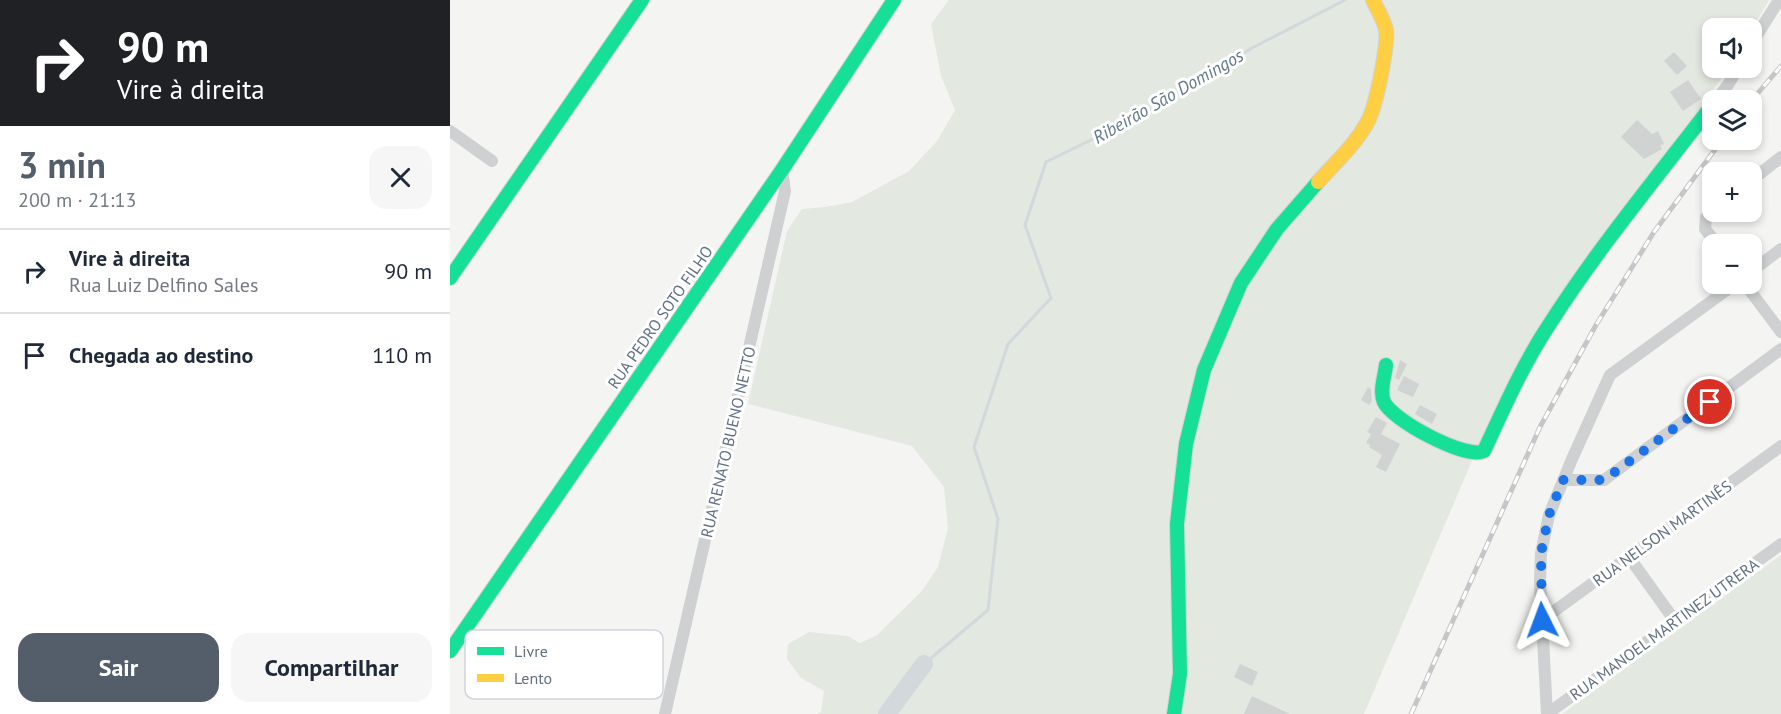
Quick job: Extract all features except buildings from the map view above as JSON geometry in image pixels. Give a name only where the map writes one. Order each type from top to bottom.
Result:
[{"type":"street","points":[[450,279],[642,0]]},
{"type":"street","name":"RUA PEDRO SOTO FILHO","points":[[450,651],[782,170],[894,0]]},
{"type":"street","points":[[1174,714],[1180,674],[1177,524],[1186,444],[1204,370],[1241,283],[1278,229],[1352,144],[1369,120],[1380,77],[1386,32],[1373,0]]},
{"type":"street","points":[[1762,27],[1779,0]]},
{"type":"street","points":[[1386,365],[1383,398],[1385,404],[1405,422],[1465,452],[1480,454],[1484,451],[1526,363],[1549,324],[1617,228],[1702,118]]},
{"type":"street","points":[[450,131],[492,161]]},
{"type":"street","points":[[1762,172],[1781,157]]},
{"type":"street","name":"RUA RENATO BUENO NETTO","points":[[665,714],[785,191],[782,170]]},
{"type":"street","points":[[1762,263],[1781,249]]},
{"type":"street","points":[[1547,714],[1541,553],[1549,515],[1563,480],[1610,375],[1721,294]]},
{"type":"street","points":[[1752,294],[1781,332]]},
{"type":"street","points":[[1563,480],[1604,480],[1781,349]]},
{"type":"street","name":"RUA NELSON MARTINÊS","points":[[1542,620],[1781,446]]},
{"type":"street","name":"RUA MANOEL MARTINEZ UTRERA","points":[[1547,714],[1781,543]]},
{"type":"street","points":[[1629,557],[1675,621]]},
{"type":"shaded area","points":[[949,0],[1769,0],[1758,18],[1702,18],[1702,78],[1722,78],[1713,90],[1702,90],[1702,105],[1537,332],[1477,449],[1364,714],[816,714],[821,712],[824,691],[801,678],[787,659],[788,644],[809,632],[848,636],[860,643],[877,635],[921,592],[938,567],[948,528],[944,487],[912,446],[748,404],[787,231],[802,209],[852,202],[909,171],[937,141],[955,110],[941,76],[931,24]]},
{"type":"shaded area","points":[[1781,555],[1781,714],[1562,714]]},
{"type":"waterway","name":"Ribeirão São Domingos","points":[[924,664],[988,610],[998,519],[974,447],[1008,344],[1051,298],[1025,225],[1046,162],[1142,115],[1252,48],[1345,0]]},
{"type":"waterway","points":[[887,714],[924,664]]},
{"type":"railway","points":[[1761,90],[1781,66]]},
{"type":"railway","points":[[1411,714],[1540,427],[1596,325],[1654,232],[1715,150]]},
{"type":"traffic: fast","points":[[450,278],[642,0]]},
{"type":"traffic: fast","points":[[450,651],[782,170],[894,0]]},
{"type":"traffic: fast","points":[[1386,365],[1382,393],[1384,402],[1400,419],[1430,437],[1462,450],[1484,451],[1514,386],[1568,296],[1702,118]]},
{"type":"traffic: fast","points":[[1174,714],[1180,674],[1177,524],[1186,444],[1204,370],[1241,283],[1277,229],[1318,182]]},
{"type":"traffic: slow","points":[[1318,182],[1358,138],[1368,121],[1378,90],[1386,30],[1373,0]]},
{"type":"route","points":[[1542,620],[1541,553],[1549,515],[1563,480],[1604,480],[1710,402]]}]
